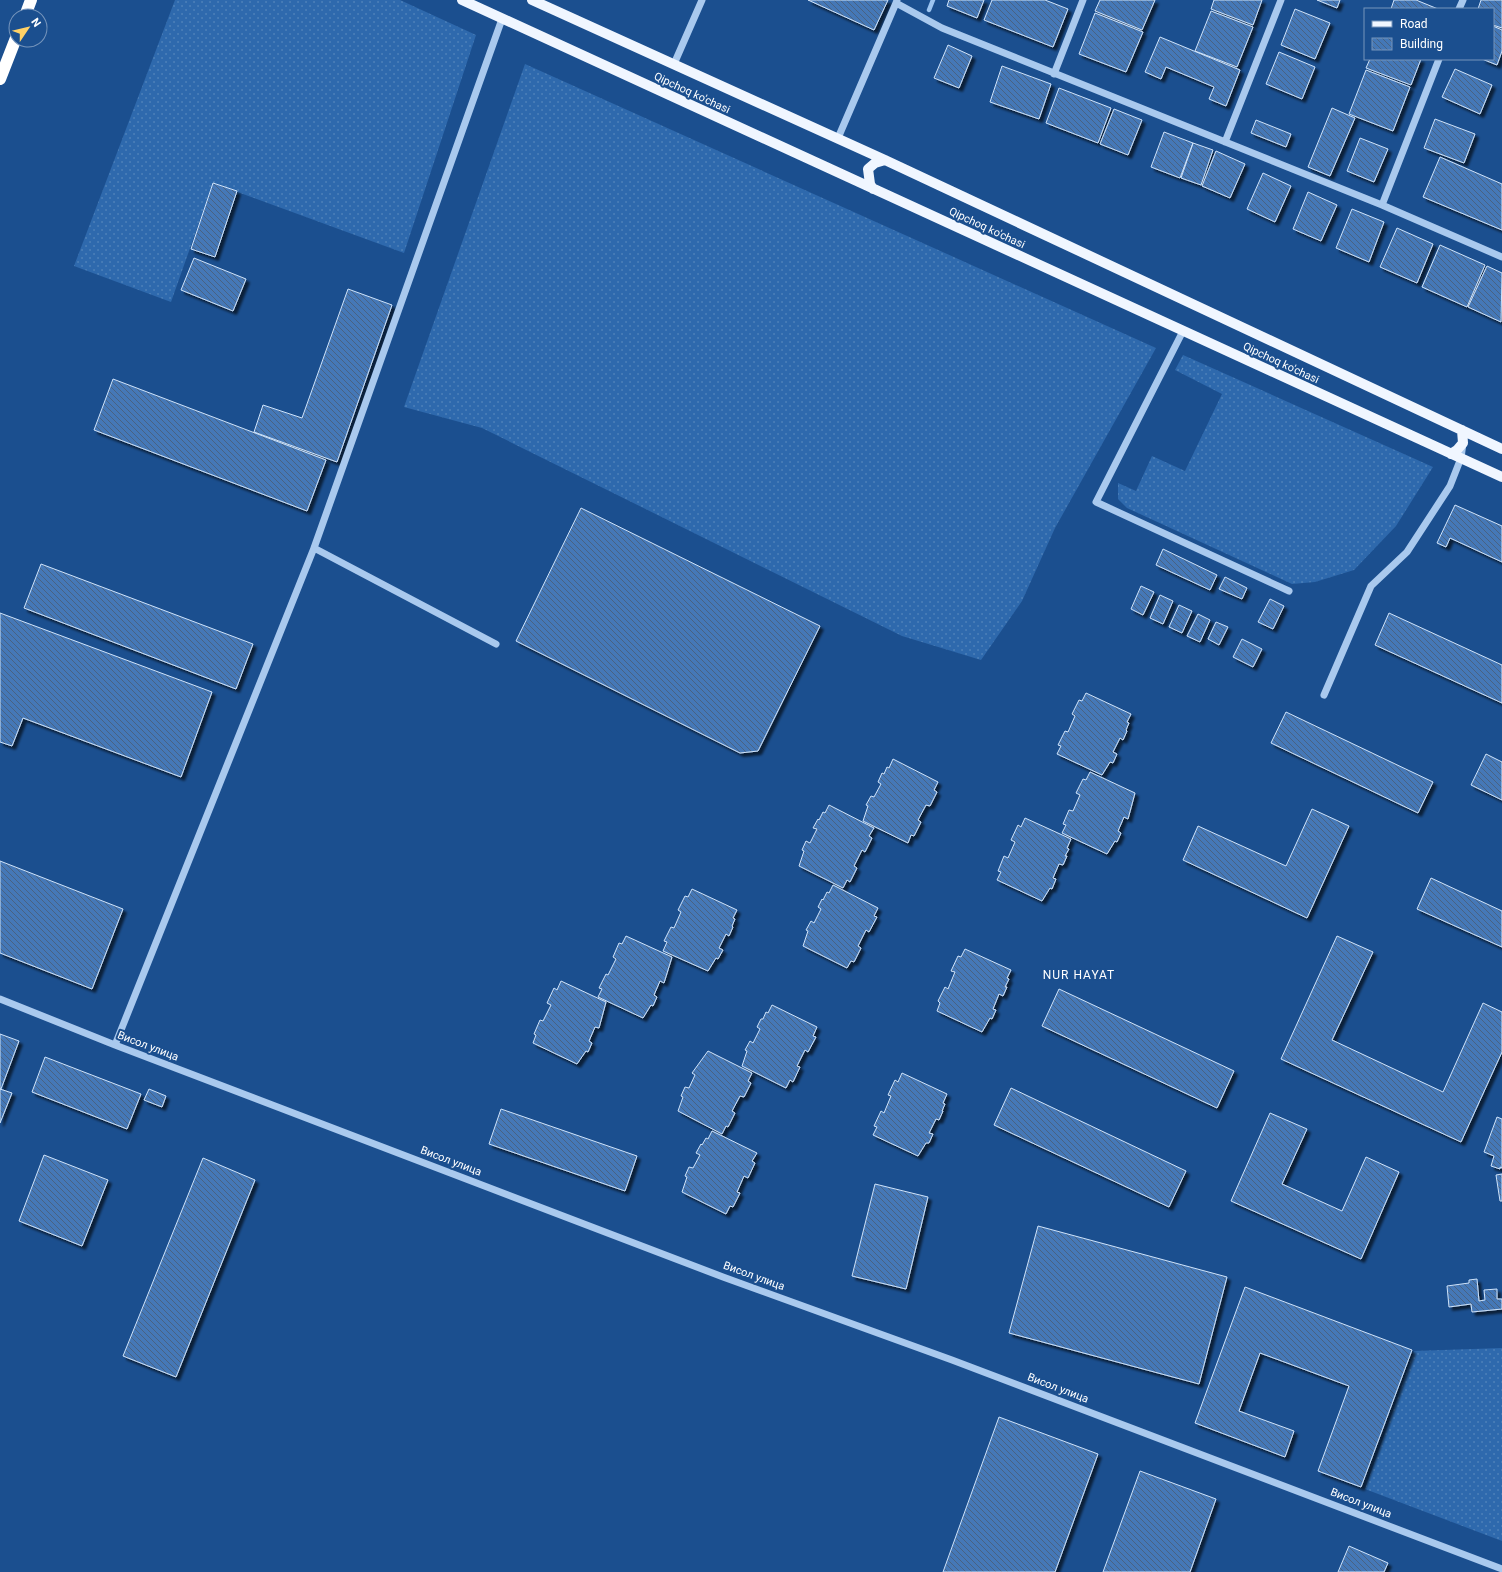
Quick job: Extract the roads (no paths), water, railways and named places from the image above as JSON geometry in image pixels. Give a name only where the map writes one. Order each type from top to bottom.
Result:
[{"type":"highway","points":[[0,79],[12,48]]},
{"type":"main road","name":"Qipchoq ko'chasi","points":[[462,0],[1502,477]]},
{"type":"main road","name":"Qipchoq ko'chasi","points":[[532,0],[838,138],[1502,448]]},
{"type":"main road","points":[[874,189],[870,184],[868,169],[875,163],[885,160]]},
{"type":"main road","points":[[1451,454],[1463,443],[1462,430]]},
{"type":"street","points":[[674,64],[702,0]]},
{"type":"street","points":[[1054,74],[1083,0]]},
{"type":"street","points":[[1226,142],[1281,0]]},
{"type":"street","points":[[838,138],[897,1],[918,16],[930,22],[1054,74],[1382,206],[1502,257]]},
{"type":"street","points":[[115,1045],[314,548],[502,18]]},
{"type":"street","points":[[1382,206],[1439,60]]},
{"type":"street","points":[[1183,331],[1096,502],[1289,591]]},
{"type":"street","points":[[1324,695],[1371,586],[1407,552],[1450,486],[1461,458],[1463,443]]},
{"type":"street","points":[[314,548],[496,644]]},
{"type":"street","name":"Висол улица","points":[[0,999],[115,1045],[723,1277],[952,1360],[1502,1569]]},
{"type":"waterway","points":[[929,10],[933,0]]},
{"type":"district","name":"NUR HAYAT","points":[[1079,975]]}]
